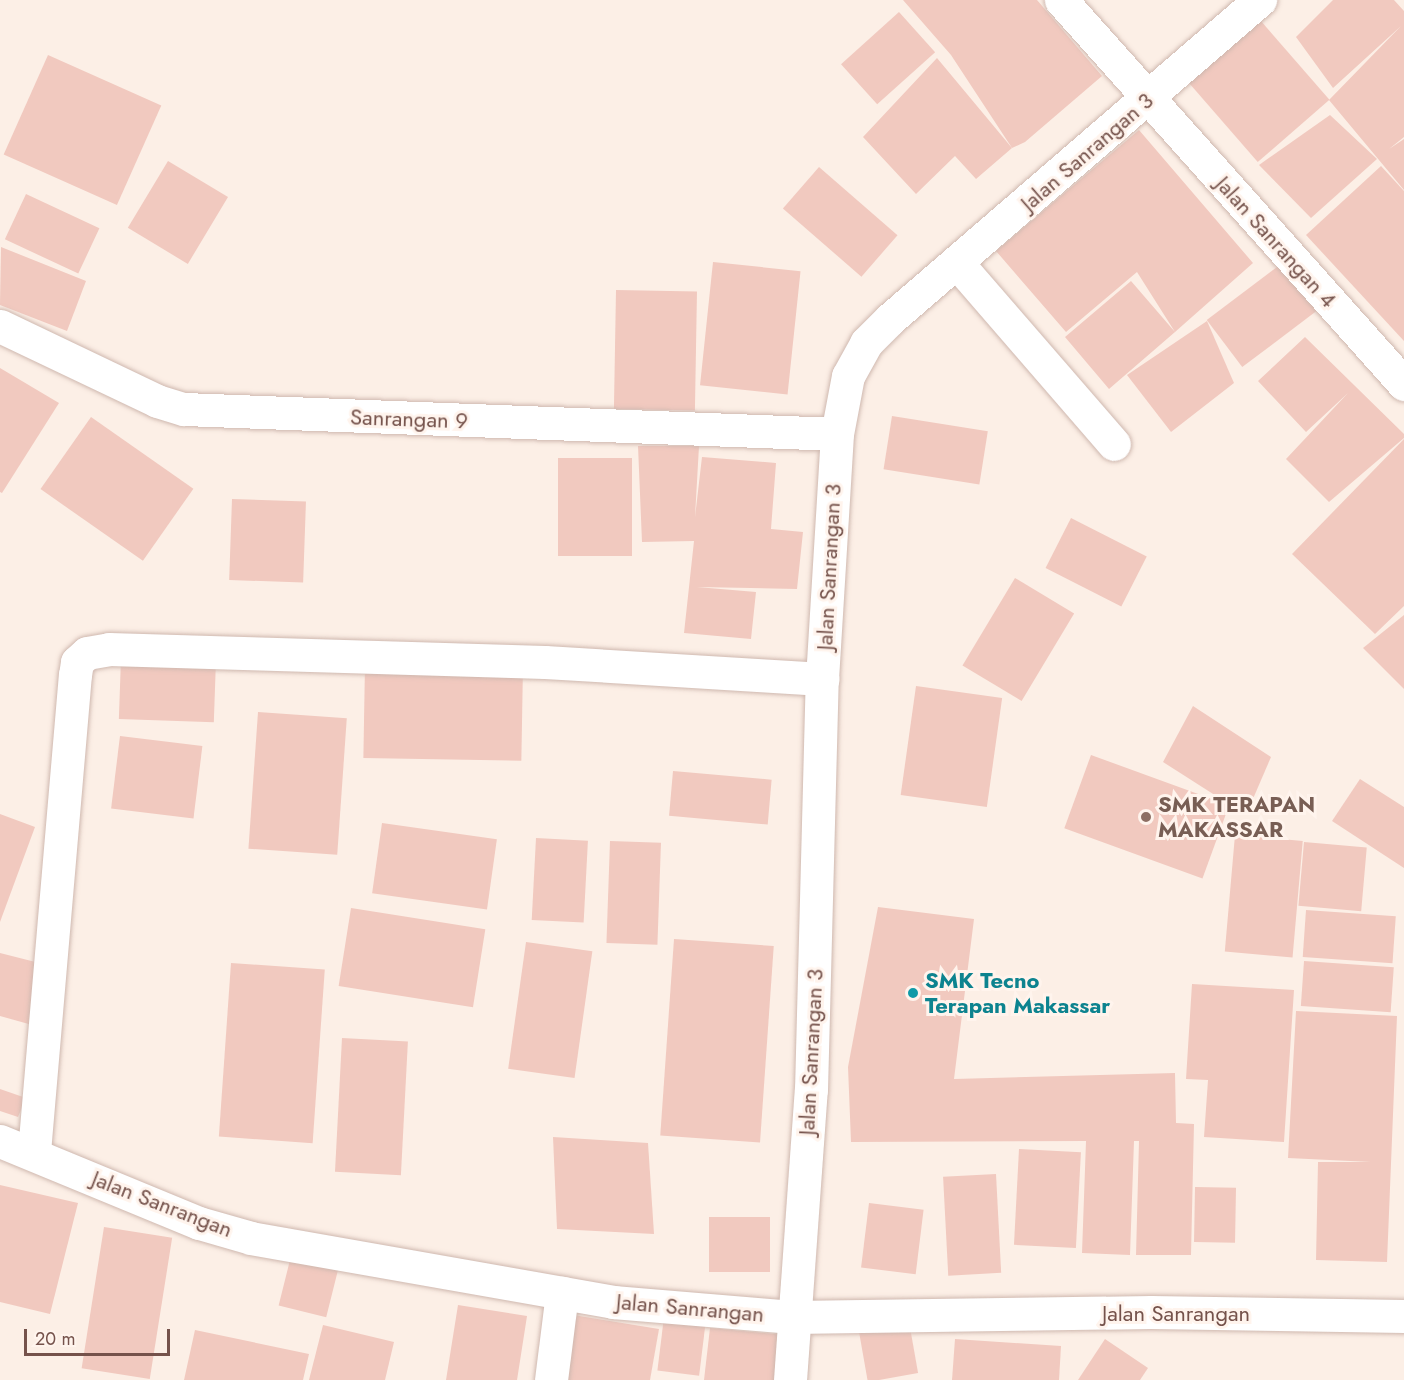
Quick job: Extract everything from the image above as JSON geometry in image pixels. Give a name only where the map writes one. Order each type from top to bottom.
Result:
[{"type":"street","name":"Jalan Sanrangan 4","points":[[1061,0],[1404,384]]},
{"type":"street","name":"Jalan Sanrangan 3","points":[[790,1380],[792,1317],[811,1090],[822,679],[837,434],[848,376],[866,343],[1148,100],[1260,0]]},
{"type":"street","points":[[957,264],[1114,444]]},
{"type":"street","name":"Sanrangan 9","points":[[0,326],[157,401],[184,410],[837,434]]},
{"type":"street","points":[[34,1152],[75,675],[77,662],[87,653],[109,649],[545,662],[822,679]]},
{"type":"street","name":"Jalan Sanrangan","points":[[0,1141],[34,1152],[199,1223],[251,1238],[613,1302],[792,1317],[1152,1312],[1404,1316]]},
{"type":"street","points":[[551,1380],[562,1293]]},
{"type":"building","points":[[903,0],[1037,0],[1102,76],[1025,142],[1012,148],[951,55]]},
{"type":"building","points":[[1333,0],[1394,0],[1404,11],[1404,137],[1389,149],[1404,139],[1404,190],[1329,100],[1401,26],[1333,88],[1296,37]]},
{"type":"building","points":[[899,12],[935,52],[877,104],[841,64]]},
{"type":"building","points":[[1254,13],[1329,100],[1258,162],[1182,75]]},
{"type":"building","points":[[48,55],[161,105],[117,205],[4,155]]},
{"type":"building","points":[[937,58],[1012,148],[976,179],[955,156],[916,194],[863,137]]},
{"type":"building","points":[[1330,115],[1377,159],[1311,218],[1259,165]]},
{"type":"building","points":[[1139,130],[1253,263],[1175,332],[1137,272],[1066,332],[996,251]]},
{"type":"building","points":[[168,161],[228,197],[188,264],[128,228]]},
{"type":"building","points":[[1381,166],[1404,191],[1404,341],[1306,235]]},
{"type":"building","points":[[819,167],[897,235],[861,277],[783,209]]},
{"type":"building","points":[[26,194],[99,228],[78,274],[5,239]]},
{"type":"building","points":[[1,247],[86,281],[67,331],[0,305]]},
{"type":"building","points":[[713,262],[801,271],[788,395],[700,385]]},
{"type":"building","points":[[1281,264],[1317,311],[1242,367],[1207,320]]},
{"type":"building","points":[[1131,281],[1175,332],[1109,389],[1065,337]]},
{"type":"building","points":[[616,290],[697,291],[695,410],[614,409]]},
{"type":"building","points":[[1207,321],[1234,383],[1171,432],[1127,375]]},
{"type":"building","points":[[1305,337],[1404,434],[1404,438],[1329,502],[1286,459],[1348,393],[1306,432],[1258,381]]},
{"type":"building","points":[[0,368],[59,403],[2,493],[0,492]]},
{"type":"building","points":[[892,416],[988,431],[979,485],[884,469]]},
{"type":"building","points":[[91,417],[193,489],[143,561],[41,489]]},
{"type":"building","points":[[1404,439],[1404,606],[1375,634],[1292,554]]},
{"type":"building","points":[[638,446],[699,446],[695,517],[702,457],[776,463],[771,529],[803,532],[797,589],[697,587],[756,592],[751,639],[684,633],[694,541],[642,542]]},
{"type":"building","points":[[558,458],[632,458],[632,556],[558,556]]},
{"type":"building","points":[[232,499],[306,502],[303,583],[229,580]]},
{"type":"building","points":[[1071,518],[1147,557],[1121,606],[1046,568]]},
{"type":"building","points":[[1015,578],[1074,614],[1022,701],[962,665]]},
{"type":"building","points":[[1404,615],[1404,689],[1363,648]]},
{"type":"building","points":[[121,658],[216,661],[214,722],[119,719]]},
{"type":"building","points":[[365,664],[523,667],[521,761],[363,758]]},
{"type":"building","points":[[916,686],[1002,698],[987,807],[901,795]]},
{"type":"building","points":[[1193,706],[1271,757],[1246,815],[1163,762]]},
{"type":"building","points":[[258,712],[347,718],[337,855],[248,849]]},
{"type":"building","points":[[120,736],[202,746],[193,819],[111,808]]},
{"type":"building","name":"SMK TERAPAN MAKASSAR","points":[[1091,755],[1229,805],[1202,879],[1064,828]]},
{"type":"building","points":[[673,771],[772,780],[768,824],[669,816]]},
{"type":"building","points":[[1360,779],[1404,807],[1404,868],[1332,821]]},
{"type":"building","points":[[0,814],[35,827],[0,922]]},
{"type":"building","points":[[382,823],[497,839],[487,909],[372,893]]},
{"type":"building","name":"SMK TERAPAN MAKASSAR","points":[[1235,835],[1303,841],[1293,957],[1225,952]]},
{"type":"building","points":[[536,838],[588,841],[584,923],[532,920]]},
{"type":"building","points":[[610,841],[661,843],[657,945],[606,943]]},
{"type":"building","points":[[1304,842],[1367,847],[1361,911],[1298,906]]},
{"type":"building","name":"SMK Tecno Terapan Makassar","points":[[878,907],[974,919],[954,1079],[1175,1073],[1176,1123],[1194,1124],[1191,1255],[1136,1255],[1139,1141],[1134,1141],[1130,1255],[1082,1253],[1086,1141],[851,1142],[848,1067]]},
{"type":"building","points":[[351,908],[485,929],[473,1007],[339,986]]},
{"type":"building","points":[[1306,910],[1396,916],[1393,963],[1303,957]]},
{"type":"building","points":[[674,939],[774,946],[760,1142],[660,1136]]},
{"type":"building","points":[[526,942],[592,951],[575,1078],[508,1069]]},
{"type":"building","points":[[0,953],[59,968],[43,1028],[0,1016]]},
{"type":"building","points":[[1304,961],[1394,967],[1391,1012],[1301,1006]]},
{"type":"building","points":[[231,963],[325,970],[313,1143],[219,1137]]},
{"type":"building","points":[[1192,984],[1294,990],[1284,1142],[1204,1137],[1208,1080],[1186,1079]]},
{"type":"building","points":[[1296,1011],[1397,1016],[1387,1262],[1316,1260],[1318,1162],[1371,1162],[1288,1158]]},
{"type":"building","points":[[342,1038],[408,1041],[401,1175],[335,1172]]},
{"type":"building","points":[[0,1089],[26,1098],[18,1117],[0,1111]]},
{"type":"building","points":[[553,1137],[648,1143],[654,1234],[557,1229]]},
{"type":"building","points":[[1019,1149],[1081,1152],[1076,1248],[1014,1245]]},
{"type":"building","points":[[996,1174],[1001,1273],[948,1276],[943,1177]]},
{"type":"building","points":[[0,1185],[78,1203],[50,1314],[0,1302]]},
{"type":"building","points":[[1195,1187],[1236,1188],[1235,1243],[1194,1242]]},
{"type":"building","points":[[869,1203],[924,1210],[916,1274],[861,1268]]},
{"type":"building","points":[[709,1217],[770,1217],[770,1272],[709,1272]]},
{"type":"building","points":[[104,1227],[172,1238],[150,1379],[82,1368]]},
{"type":"building","points":[[291,1256],[339,1268],[326,1317],[279,1305]]},
{"type":"building","points":[[458,1305],[527,1316],[517,1380],[446,1380]]},
{"type":"building","points":[[573,1315],[659,1329],[650,1380],[562,1380]]},
{"type":"building","points":[[908,1316],[918,1373],[867,1380],[858,1325]]},
{"type":"building","points":[[664,1317],[706,1322],[699,1376],[657,1371]]},
{"type":"building","points":[[323,1325],[394,1342],[385,1380],[309,1380]]},
{"type":"building","points":[[710,1328],[786,1335],[782,1380],[704,1380]]},
{"type":"building","points":[[195,1330],[309,1354],[303,1380],[184,1380]]},
{"type":"building","points":[[955,1339],[1061,1346],[1059,1380],[952,1380]]},
{"type":"building","points":[[1105,1339],[1148,1368],[1140,1380],[1078,1380]]},
{"type":"place","name":"SMK TERAPAN MAKASSAR","points":[[1146,817]]},
{"type":"place","name":"SMK Tecno Terapan Makassar","points":[[913,993]]}]
